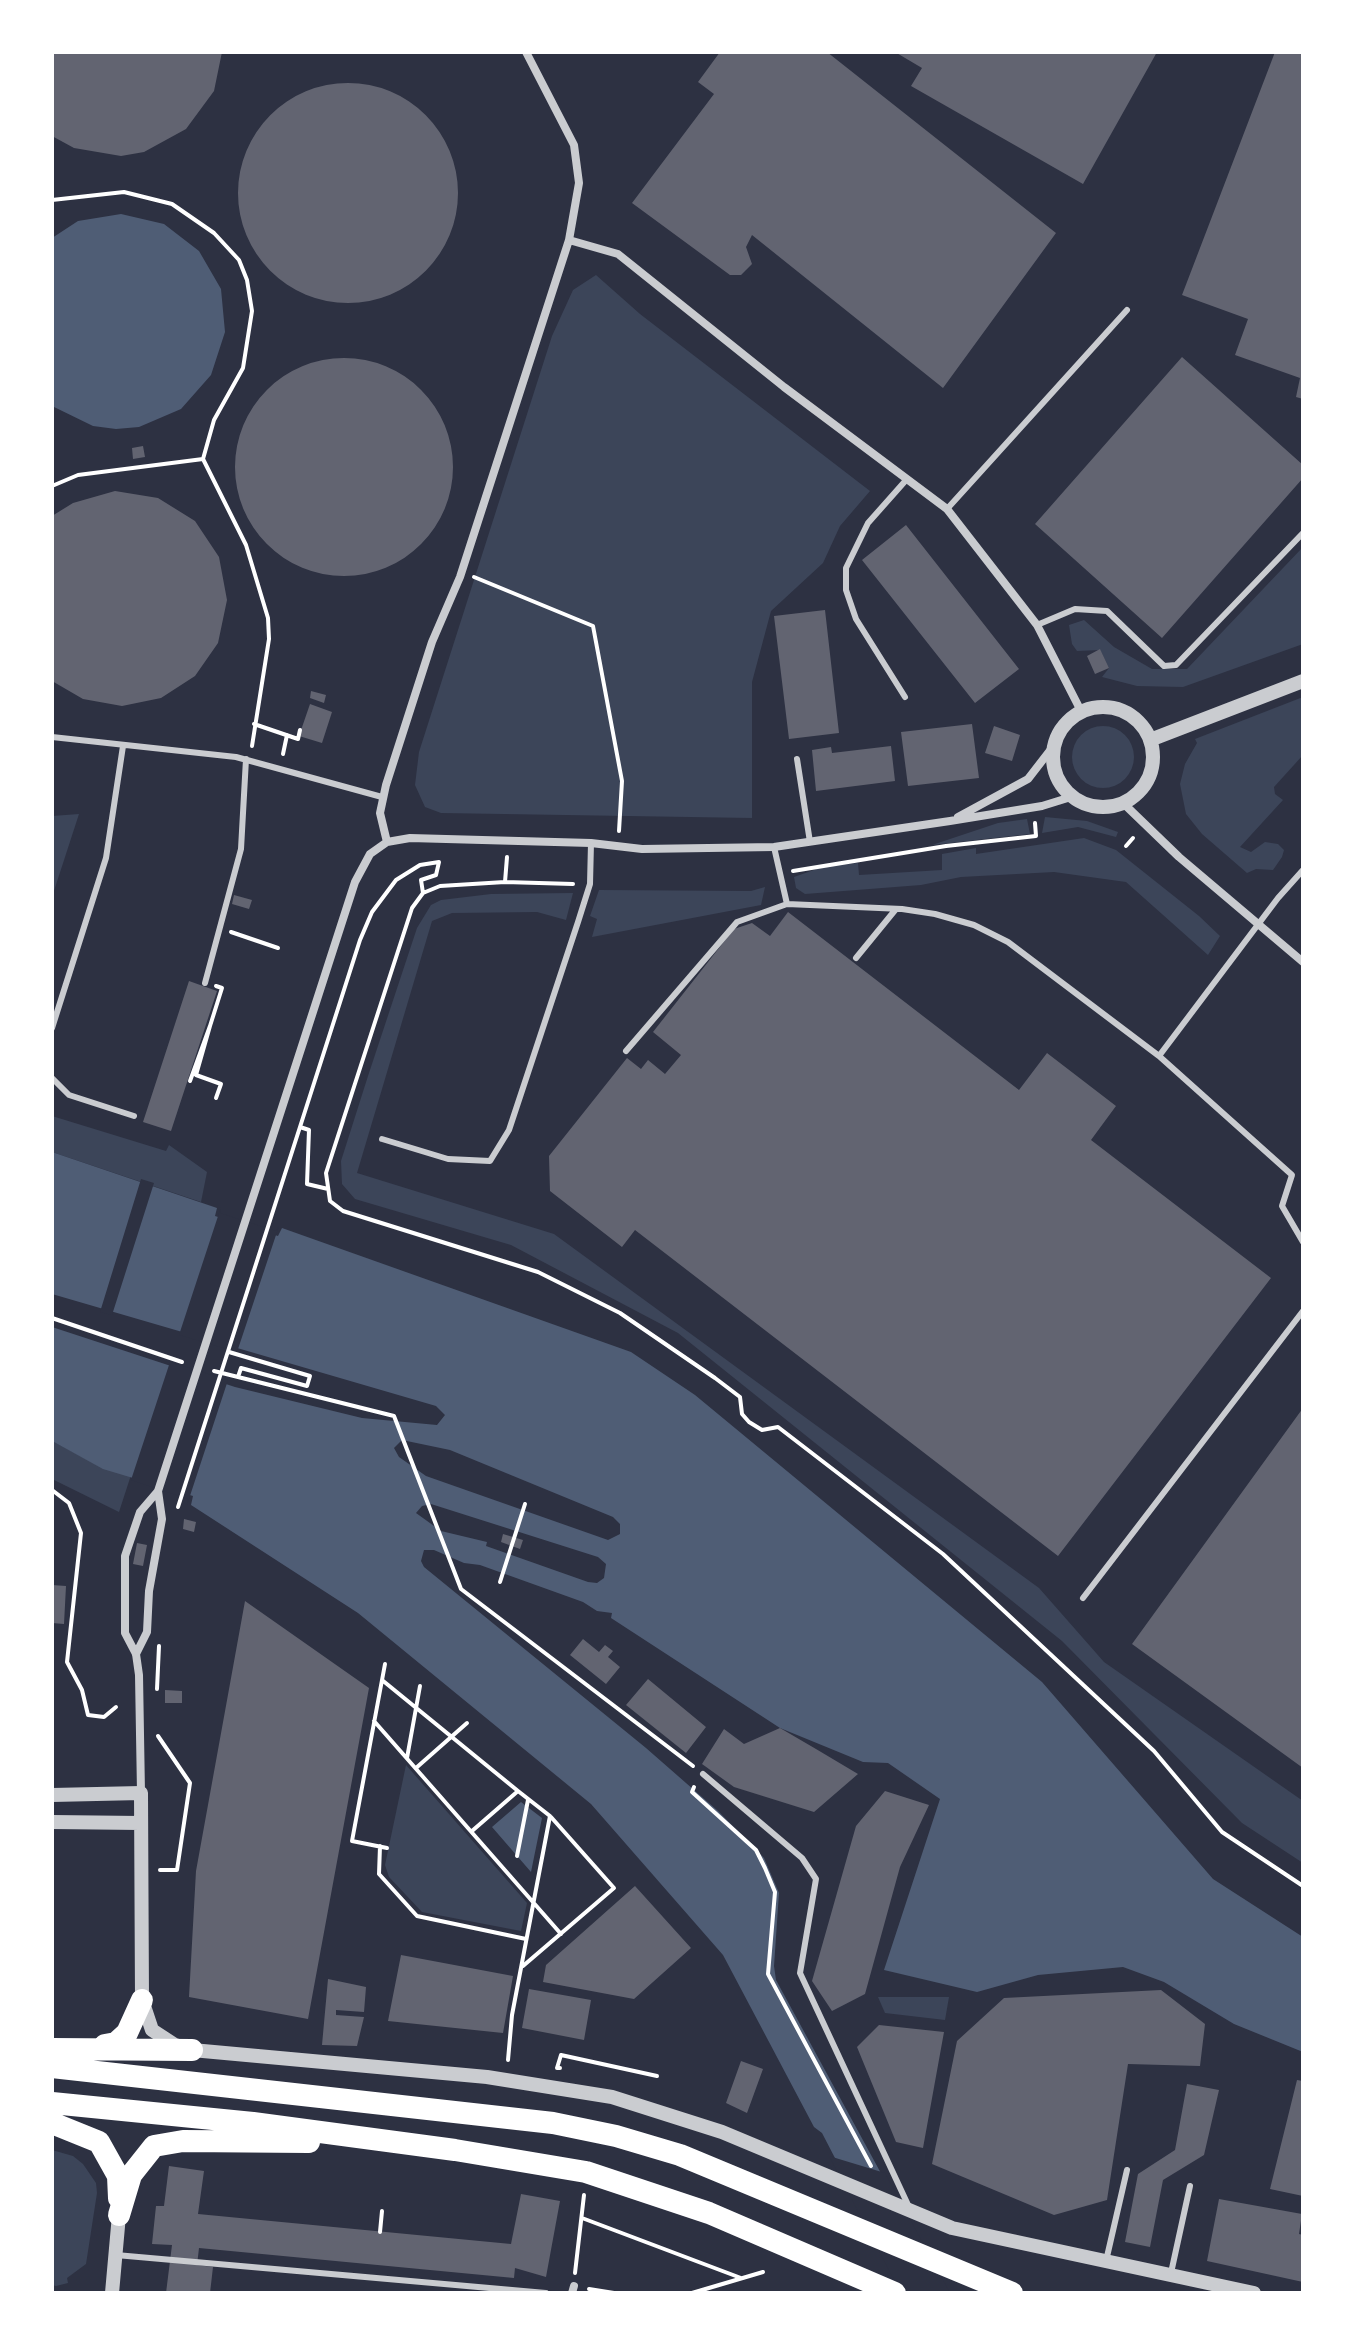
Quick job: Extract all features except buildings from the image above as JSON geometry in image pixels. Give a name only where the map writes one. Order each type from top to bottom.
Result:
[{"type":"highway","points":[[92,2047],[116,2043],[127,2033],[142,2000]]},
{"type":"highway","points":[[52,2049],[192,2050]]},
{"type":"highway","points":[[52,2067],[553,2123],[616,2136],[680,2155],[1012,2293]]},
{"type":"highway","points":[[52,2103],[253,2123],[586,2172],[695,2208],[895,2293]]},
{"type":"highway","points":[[52,2123],[99,2142],[118,2176],[119,2215]]},
{"type":"highway","points":[[119,2215],[131,2175],[143,2156],[154,2146],[167,2143],[385,2142]]},
{"type":"street","points":[[387,842],[380,813],[382,797],[432,642],[460,577],[569,240],[579,183],[574,145],[526,52]]},
{"type":"street","points":[[569,240],[618,254],[947,509],[1037,625],[1081,711]]},
{"type":"street","points":[[1150,740],[1303,681]]},
{"type":"street","points":[[950,821],[1028,779],[1052,748],[1062,726],[1081,711],[1098,706],[1129,714],[1142,725],[1150,740],[1153,758],[1149,776],[1139,792],[1123,803],[1106,807],[1087,805],[1071,797],[1055,775],[1052,748]]},
{"type":"street","points":[[1071,797],[950,821],[774,847],[642,849],[591,843],[419,838],[387,842],[370,854],[358,873],[158,1491],[140,1512],[125,1556],[125,1633],[136,1654],[141,1793],[142,2000],[152,2030],[175,2045],[192,2050],[487,2077],[612,2097],[722,2132],[909,2213],[952,2228],[1254,2293]]},
{"type":"street","points":[[1123,803],[1179,857],[1303,962]]},
{"type":"street","points":[[136,1654],[147,1632],[149,1591],[162,1519],[158,1491]]},
{"type":"street","points":[[52,1795],[141,1793]]},
{"type":"street","points":[[52,1822],[140,1823]]},
{"type":"street","points":[[112,2293],[119,2215]]},
{"type":"lane","points":[[947,509],[1127,310]]},
{"type":"lane","points":[[905,697],[856,619],[846,590],[846,568],[868,523],[907,479]]},
{"type":"lane","points":[[1037,625],[1075,609],[1107,611],[1164,666],[1176,665],[1303,533]]},
{"type":"lane","points":[[52,737],[248,760],[382,797]]},
{"type":"lane","points":[[52,1028],[104,869],[123,746]]},
{"type":"lane","points":[[797,759],[810,842]]},
{"type":"lane","points":[[205,983],[241,849],[248,760]]},
{"type":"lane","points":[[382,1139],[448,1159],[490,1161],[509,1130],[582,910],[590,884],[591,843]]},
{"type":"lane","points":[[774,847],[787,904]]},
{"type":"lane","points":[[1159,1056],[1278,898],[1303,870]]},
{"type":"lane","points":[[626,1051],[737,922],[787,904],[896,909],[935,914],[974,925],[1008,942],[1159,1056],[1292,1175],[1282,1206],[1303,1242]]},
{"type":"lane","points":[[856,958],[896,909]]},
{"type":"lane","points":[[52,1078],[69,1095],[134,1116]]},
{"type":"lane","points":[[1083,1598],[1303,1311]]},
{"type":"lane","points":[[703,1774],[802,1858],[816,1879],[800,1973],[909,2213]]},
{"type":"lane","points":[[1106,2261],[1127,2170]]},
{"type":"lane","points":[[1170,2275],[1190,2186]]},
{"type":"lane","points":[[116,2255],[546,2293]]},
{"type":"path","points":[[52,200],[124,192],[149,195],[196,218],[227,245],[239,260],[247,280],[250,337],[243,368],[214,420],[203,459],[246,545],[268,618],[269,639],[248,760]]},
{"type":"path","points":[[52,486],[78,475],[149,469],[203,459]]},
{"type":"path","points":[[460,577],[476,577],[593,626],[622,781],[618,845]]},
{"type":"path","points":[[254,724],[298,739],[300,730]]},
{"type":"path","points":[[283,754],[287,735]]},
{"type":"path","points":[[791,871],[946,846],[1036,836]]},
{"type":"path","points":[[1126,846],[1133,838]]},
{"type":"path","points":[[177,1513],[232,1353],[358,939],[372,912],[396,880],[420,865],[439,862],[436,875],[421,880],[423,893]]},
{"type":"path","points":[[505,882],[507,867]]},
{"type":"path","points":[[573,884],[505,882],[440,886],[423,893],[412,908],[326,1173],[330,1201],[343,1211],[538,1272],[620,1313],[715,1378],[740,1397],[739,1405],[749,1422],[762,1430],[778,1427],[943,1554],[1154,1751],[1222,1832],[1303,1886]]},
{"type":"path","points":[[219,928],[278,948]]},
{"type":"path","points":[[205,983],[222,988],[196,1075],[221,1084],[216,1098]]},
{"type":"path","points":[[190,1081],[210,1026]]},
{"type":"path","points":[[300,1127],[309,1130],[307,1184],[328,1189]]},
{"type":"path","points":[[52,1318],[191,1365]]},
{"type":"path","points":[[232,1353],[310,1376],[307,1386],[241,1368],[238,1377]]},
{"type":"path","points":[[203,1368],[394,1416],[458,1585],[703,1774]]},
{"type":"path","points":[[52,1490],[69,1503],[81,1533],[67,1662],[82,1690],[88,1715],[104,1717],[116,1707]]},
{"type":"path","points":[[500,1582],[525,1504]]},
{"type":"path","points":[[385,1664],[352,1841],[387,1848]]},
{"type":"path","points":[[382,1680],[550,1816],[614,1888],[521,1967]]},
{"type":"path","points":[[407,1758],[420,1686]]},
{"type":"path","points":[[374,1721],[561,1934]]},
{"type":"path","points":[[416,1768],[467,1723]]},
{"type":"path","points":[[158,1736],[190,1783],[177,1870],[159,1869]]},
{"type":"path","points":[[472,1831],[518,1791]]},
{"type":"path","points":[[517,1856],[528,1799]]},
{"type":"path","points":[[508,2060],[521,1967],[550,1816]]},
{"type":"path","points":[[380,1846],[379,1874],[417,1916],[526,1939]]},
{"type":"path","points":[[570,2071],[557,2068],[561,2055],[657,2076]]},
{"type":"path","points":[[586,2172],[573,2290],[614,2293]]},
{"type":"path","points":[[380,2232],[382,2211]]},
{"type":"path","points":[[582,2218],[741,2278]]},
{"type":"path","points":[[692,2293],[763,2272]]},
{"type":"shaded area","points":[[121,214],[164,224],[199,251],[221,289],[225,332],[211,375],[181,409],[139,427],[116,429],[93,426],[52,406],[52,238],[78,221]]},
{"type":"shaded area","points":[[596,275],[640,314],[870,491],[840,526],[823,563],[771,611],[752,682],[752,818],[441,813],[425,807],[415,785],[419,752],[552,336],[573,290]]},
{"type":"shaded area","points":[[1303,547],[1303,644],[1183,687],[1137,686],[1102,677],[1109,668],[1100,650],[1077,651],[1072,644],[1069,625],[1084,620],[1114,647],[1152,669],[1187,669]]},
{"type":"shaded area","points":[[1303,697],[1303,755],[1274,787],[1275,794],[1283,800],[1240,847],[1251,852],[1265,842],[1278,844],[1284,850],[1282,857],[1273,870],[1256,869],[1247,873],[1202,834],[1186,814],[1180,784],[1185,764],[1197,743],[1195,739]]},
{"type":"shaded area","points":[[1103,726],[1125,735],[1134,757],[1125,779],[1103,788],[1081,779],[1072,757],[1081,735]]},
{"type":"shaded area","points":[[79,814],[52,897],[52,816]]},
{"type":"shaded area","points":[[1045,817],[1087,821],[1118,832],[1116,837],[1078,827],[1042,833]]},
{"type":"shaded area","points":[[1027,819],[1030,834],[932,845],[998,823]]},
{"type":"shaded area","points":[[1084,838],[1116,850],[1199,916],[1220,936],[1208,955],[1126,882],[1054,872],[961,877],[921,885],[805,894],[796,888],[794,877],[828,865],[858,863],[859,875],[942,870],[942,854],[976,848],[976,854]]},
{"type":"shaded area","points":[[765,887],[761,905],[592,937],[597,919],[590,916],[599,890],[751,891]]},
{"type":"shaded area","points":[[573,893],[566,920],[537,912],[452,913],[432,921],[357,1173],[554,1234],[1039,1588],[1104,1662],[1303,1801],[1303,1863],[1242,1823],[1062,1641],[678,1333],[511,1245],[355,1199],[342,1184],[341,1161],[368,1076],[417,928],[431,905],[441,900],[491,894]]},
{"type":"shaded area","points":[[52,1116],[166,1151],[169,1145],[207,1172],[201,1202],[52,1152]]},
{"type":"shaded area","points":[[52,1152],[217,1208],[215,1216],[278,1236],[282,1228],[631,1352],[695,1395],[1042,1682],[1213,1879],[1303,1937],[1303,2052],[1234,2024],[1164,1982],[1123,1967],[1038,1975],[977,1992],[884,1970],[940,1799],[888,1763],[863,1762],[780,1728],[611,1618],[612,1613],[597,1611],[583,1602],[480,1565],[464,1563],[434,1550],[424,1550],[421,1561],[424,1567],[646,1748],[718,1811],[764,1858],[779,1893],[774,1966],[776,1980],[946,2293],[905,2293],[822,2133],[814,2127],[723,1955],[591,1804],[358,1613],[191,1505],[193,1496],[103,1469],[52,1441],[52,1327],[235,1387],[362,1418],[437,1425],[445,1415],[436,1406],[52,1294]],"holes":[[[402,1440],[450,1450],[613,1517],[620,1524],[620,1534],[608,1540],[426,1476],[399,1457],[394,1448]],[[431,1504],[598,1557],[606,1564],[604,1578],[597,1583],[588,1582],[486,1546],[487,1542],[441,1531],[416,1513],[422,1506]]]},
{"type":"shaded area","points":[[52,1441],[103,1468],[131,1475],[119,1512],[52,1479]]},
{"type":"shaded area","points":[[406,1765],[527,1903],[521,1931],[422,1912],[389,1877],[385,1865]]},
{"type":"shaded area","points":[[521,1802],[542,1818],[531,1872],[492,1827]]},
{"type":"shaded area","points":[[878,1997],[949,1997],[945,2020],[885,2013]]},
{"type":"shaded area","points":[[52,2150],[73,2156],[83,2164],[96,2183],[97,2193],[86,2264],[67,2278],[68,2283],[56,2286],[52,2285]]},
{"type":"pier","points":[[141,1179],[154,1183],[112,1315],[100,1312]]},
{"type":"pier","points":[[221,1207],[220,1213],[276,1231],[279,1226],[237,1352],[179,1335]]},
{"type":"pier","points":[[170,1362],[228,1380],[187,1505],[188,1499],[131,1480]]},
{"type":"pier","points":[[829,2156],[885,2173],[950,2293],[901,2293]]}]
